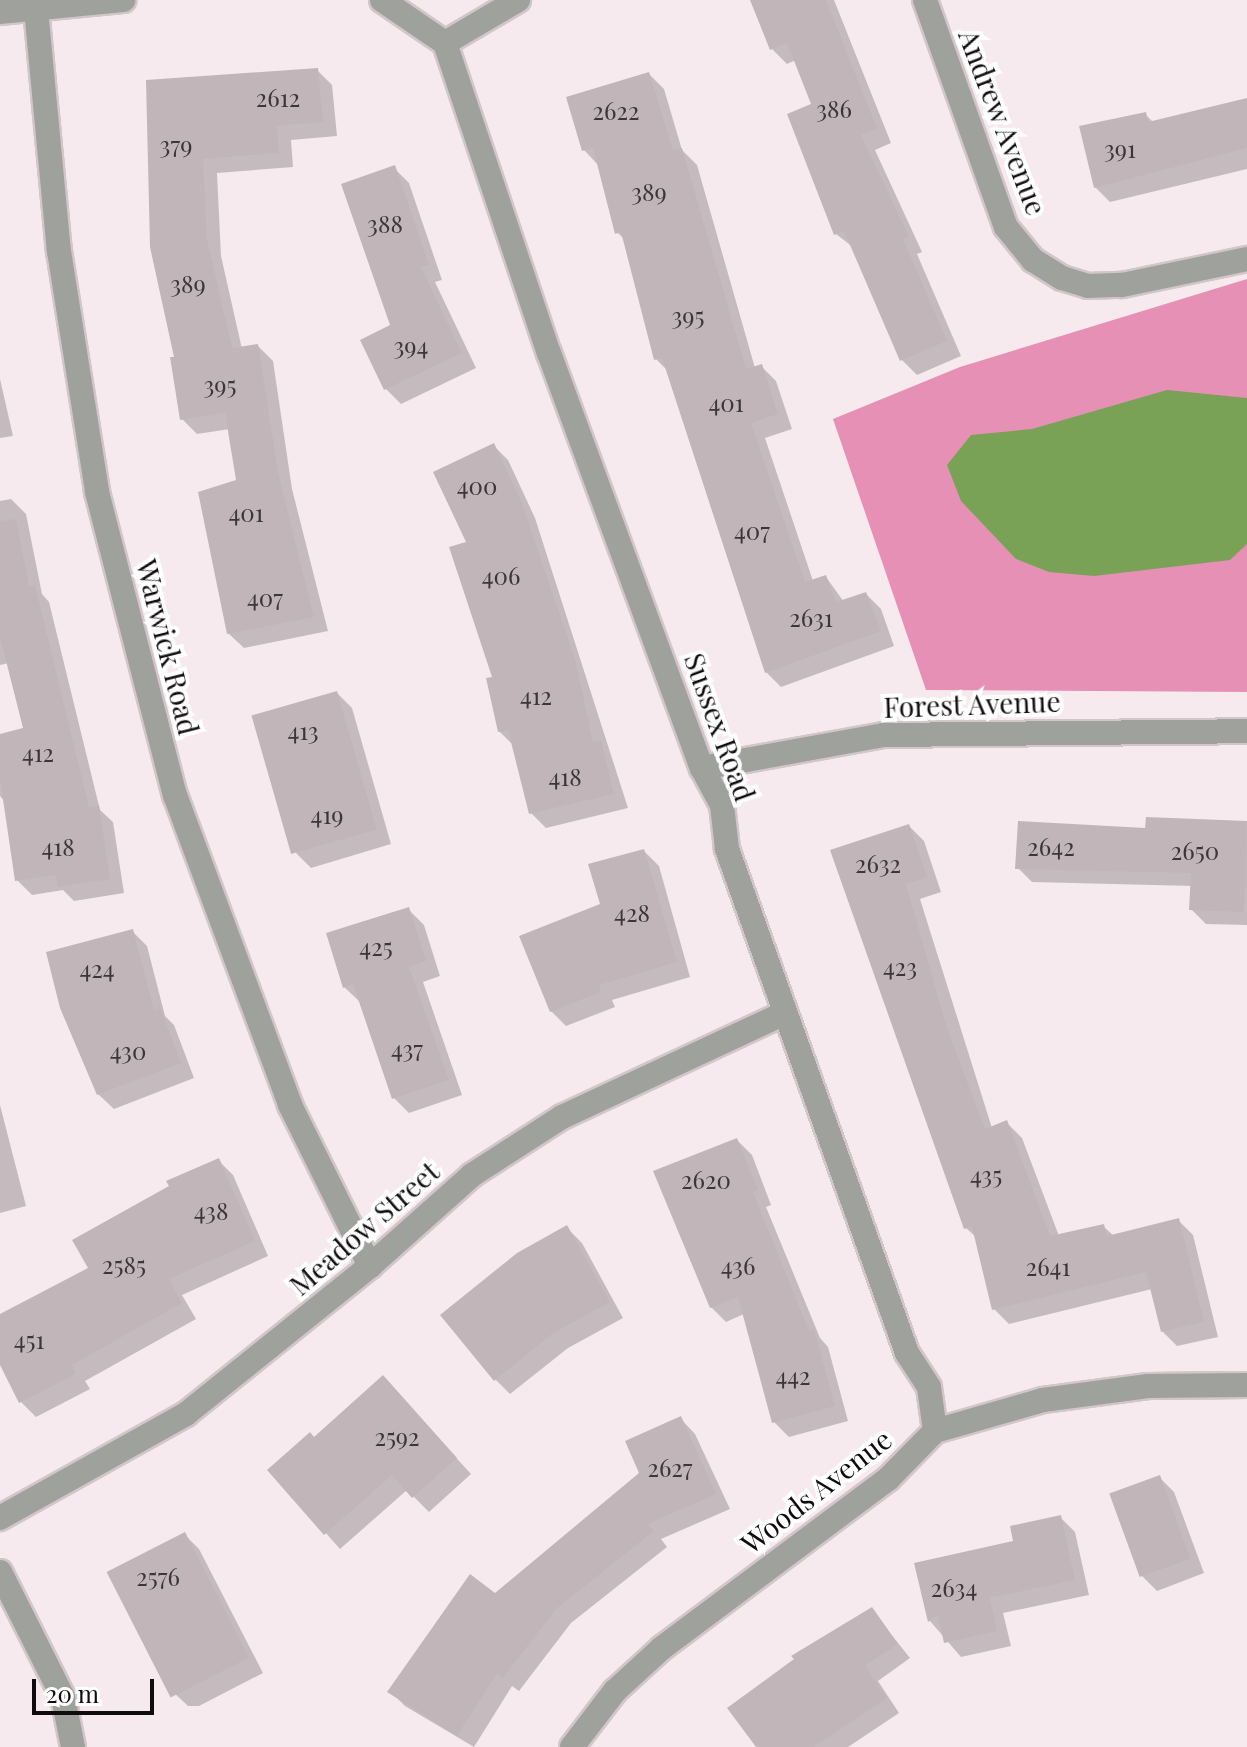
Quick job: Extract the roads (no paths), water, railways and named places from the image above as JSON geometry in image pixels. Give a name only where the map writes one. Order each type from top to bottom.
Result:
[{"type":"street","points":[[0,12],[123,0]]},
{"type":"street","points":[[382,0],[445,43],[518,0]]},
{"type":"street","name":"Andrew Avenue","points":[[925,0],[1006,227],[1033,260],[1062,278],[1088,286],[1122,285],[1247,259]]},
{"type":"street","name":"Warwick Road","points":[[36,9],[59,251],[97,492],[175,795],[290,1105],[370,1266]]},
{"type":"street","name":"Sussex Road","points":[[445,43],[549,353],[702,768],[722,805],[727,849],[907,1353],[929,1387],[935,1431]]},
{"type":"street","name":"Forest Avenue","points":[[702,768],[883,735],[1247,731]]},
{"type":"street","name":"Meadow Street","points":[[0,1518],[186,1414],[370,1266],[472,1175],[562,1117],[785,1013]]},
{"type":"street","name":"Woods Avenue","points":[[572,1747],[615,1691],[662,1648],[888,1479],[935,1431],[1043,1400],[1148,1386],[1247,1385]]},
{"type":"street","points":[[0,1572],[63,1697],[73,1747]]}]
